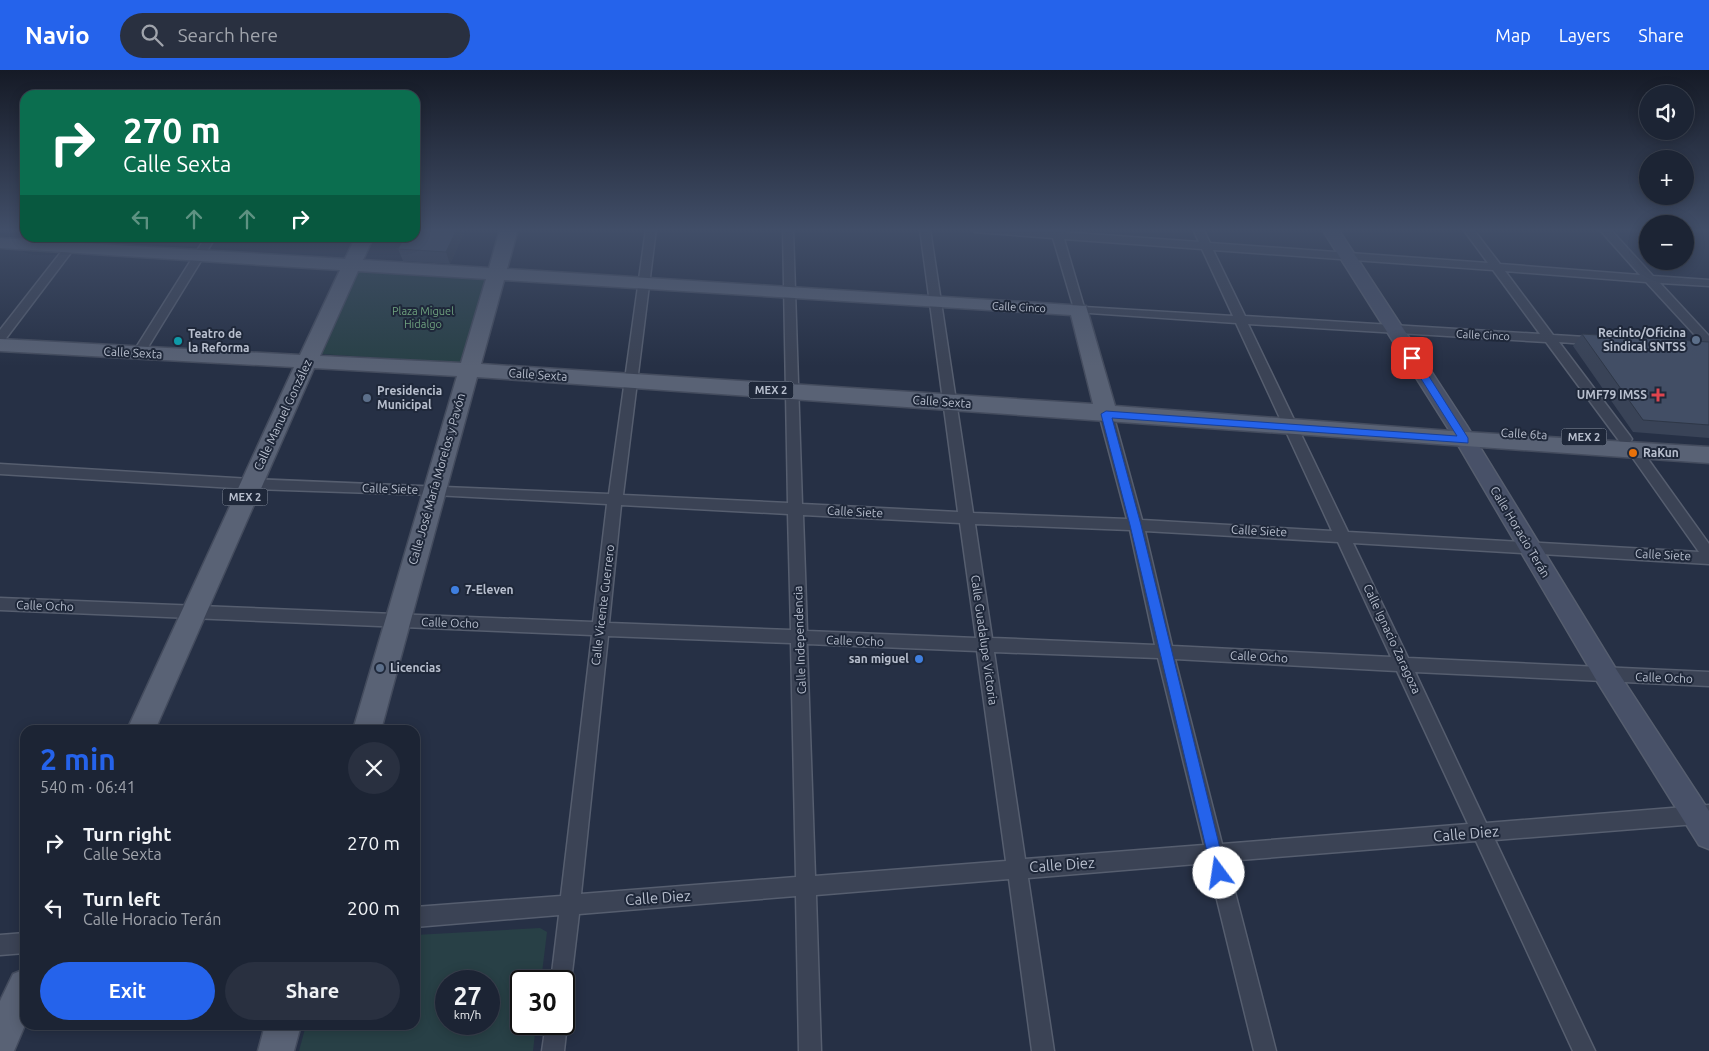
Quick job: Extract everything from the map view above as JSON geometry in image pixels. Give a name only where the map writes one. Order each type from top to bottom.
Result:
[{"type":"main road","name":"Calle Manuel González","points":[[143,725],[250,484],[347,275]]},
{"type":"main road","name":"Calle Cinco","points":[[492,275],[1079,310]]},
{"type":"main road","name":"Calle José María Morelos y Pavón","points":[[368,725],[495,275]]},
{"type":"main road","points":[[1079,310],[1105,409]]},
{"type":"main road","name":"Calle Sexta","points":[[0,345],[138,354],[308,360],[1075,410],[1105,409],[1462,436]]},
{"type":"main road","name":"Calle 6ta","points":[[1462,436],[1630,445],[1709,444]]},
{"type":"main road","name":"Calle 6ta","points":[[1630,445],[1709,455]]},
{"type":"main road","points":[[0,1040],[20,997]]},
{"type":"main road","points":[[276,1051],[282,1030]]},
{"type":"street","points":[[0,338],[48,275]]},
{"type":"street","points":[[138,354],[187,275]]},
{"type":"street","name":"Calle Vicente Guerrero","points":[[562,970],[599,629],[643,275]]},
{"type":"street","name":"Calle Independencia","points":[[789,275],[810,1051]]},
{"type":"street","name":"Calle Guadalupe Victoria","points":[[931,275],[1043,1051]]},
{"type":"street","points":[[1069,275],[1079,310]]},
{"type":"street","name":"Calle Ignacio Zaragoza","points":[[1220,275],[1483,832],[1584,1051]]},
{"type":"street","name":"Calle Horacio Terán","points":[[1359,275],[1462,436],[1607,676],[1702,814],[1709,836]]},
{"type":"street","points":[[1503,275],[1630,445],[1709,556]]},
{"type":"street","points":[[1606,275],[1709,283]]},
{"type":"street","points":[[1648,275],[1706,346]]},
{"type":"street","name":"Calle Cinco","points":[[1079,310],[1615,342]]},
{"type":"street","points":[[1105,409],[1136,525],[1214,855],[1265,1051]]},
{"type":"street","name":"Calle Siete","points":[[0,469],[250,484],[434,490],[1709,556]]},
{"type":"street","name":"Calle Ocho","points":[[0,604],[398,622],[1165,652],[1607,676],[1709,679]]},
{"type":"street","name":"Calle Diez","points":[[420,917],[806,887],[1018,868],[1214,855],[1702,814]]},
{"type":"street","points":[[0,945],[20,943]]},
{"type":"street","points":[[553,1051],[555,1035]]},
{"type":"green space","name":"Plaza Miguel Hidalgo","points":[[356,275],[427,275],[486,278],[460,363],[321,354]]},
{"type":"green space","points":[[540,928],[547,932],[542,970],[510,970],[510,1035],[535,1035],[533,1051],[299,1051],[305,1030],[420,1030],[420,935]]},
{"type":"building","name":"UMF79 IMSS","points":[[1582,334],[1709,342],[1709,425],[1643,420]]},
{"type":"place","name":"Recinto/Oficina Sindical SNTSS","points":[[1696,340]]},
{"type":"place","name":"Teatro de la Reforma","points":[[178,341]]},
{"type":"place","name":"UMF79 IMSS","points":[[1658,395]]},
{"type":"place","name":"Presidencia Municipal","points":[[367,398]]},
{"type":"place","name":"RaKun","points":[[1633,453]]},
{"type":"place","name":"7-Eleven","points":[[455,590]]},
{"type":"place","name":"san miguel","points":[[919,659]]},
{"type":"place","name":"Licencias","points":[[380,668]]},
{"type":"route","points":[[1219,873],[1136,525],[1106,414],[1465,440],[1412,358]]}]
